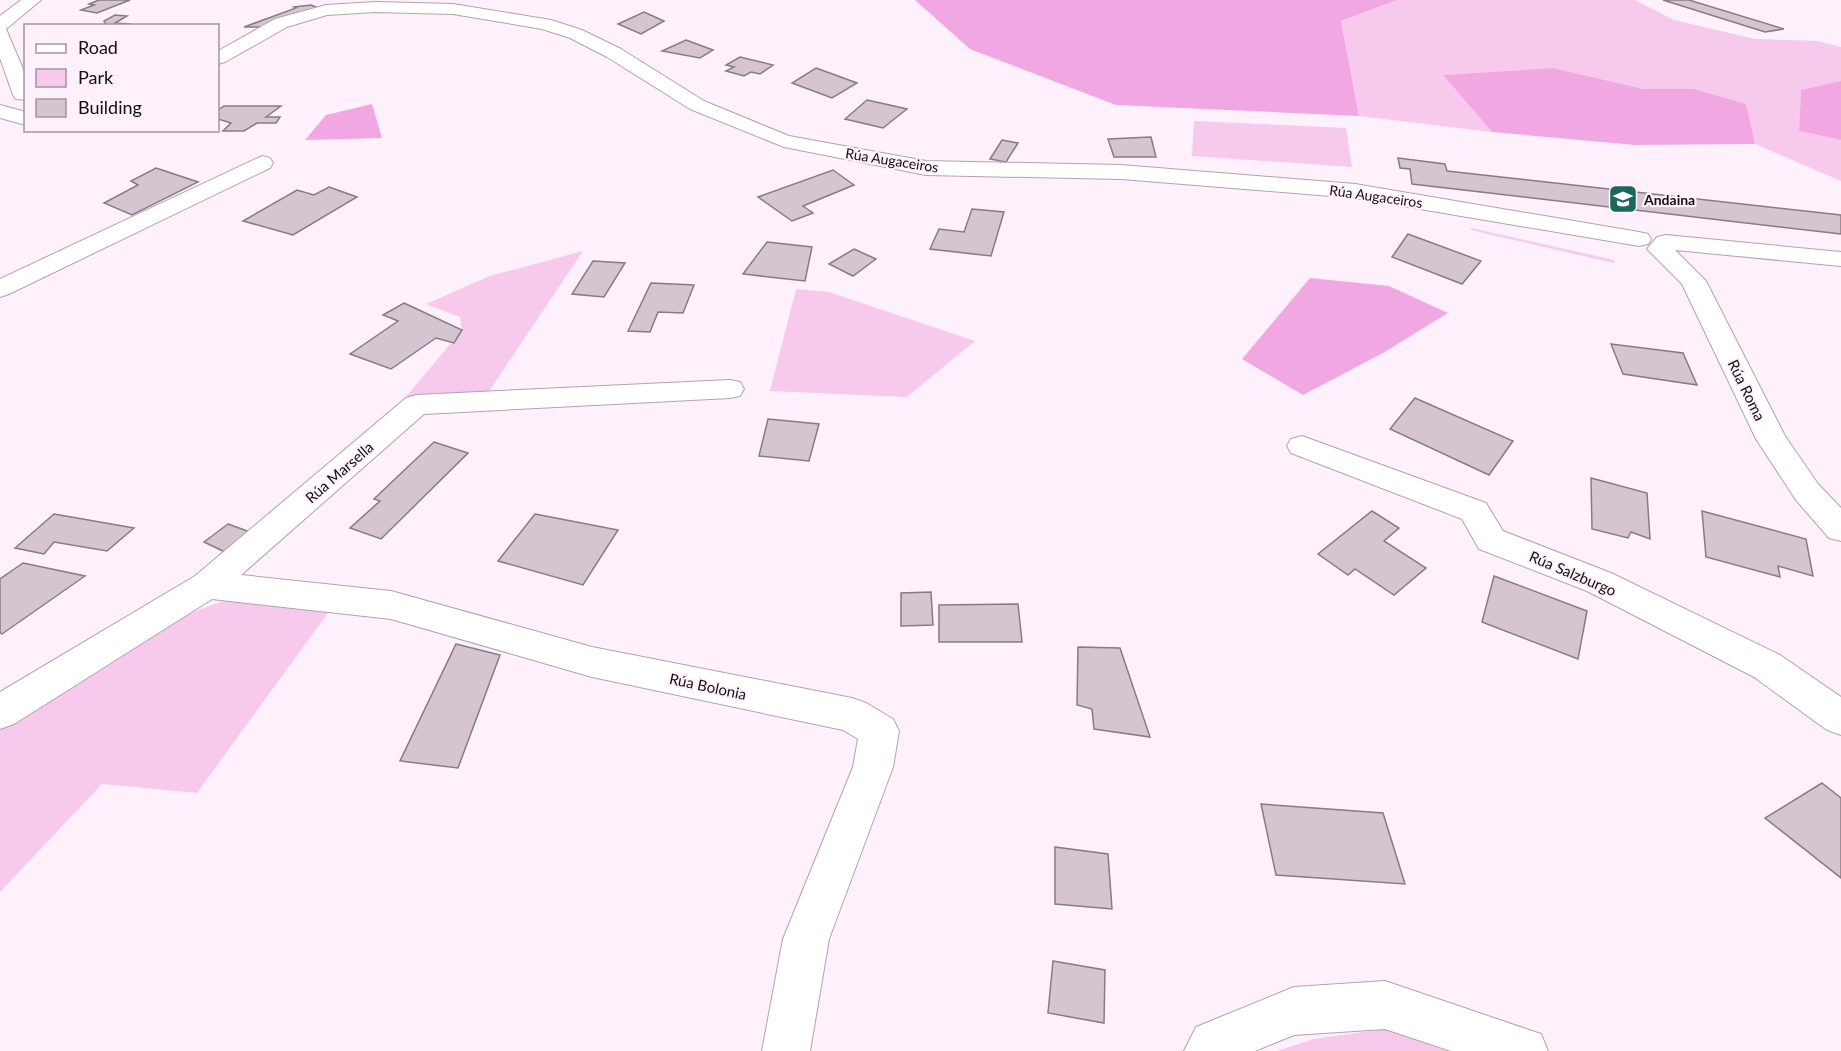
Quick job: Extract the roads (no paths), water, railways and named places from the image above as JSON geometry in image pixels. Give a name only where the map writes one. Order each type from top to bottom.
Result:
[{"type":"street","points":[[0,25],[32,0]]},
{"type":"street","name":"Rúa Augaceiros","points":[[219,57],[281,23],[326,10],[400,4],[453,9],[545,24],[576,34],[614,53],[697,105],[784,141],[926,168],[1121,172],[1355,191],[1655,243]]},
{"type":"street","points":[[0,33],[24,94],[0,104]]},
{"type":"street","points":[[0,111],[24,126]]},
{"type":"street","points":[[0,289],[262,163]]},
{"type":"street","points":[[1655,243],[1841,259]]},
{"type":"street","name":"Rúa Roma","points":[[1655,243],[1693,281],[1771,440],[1807,492],[1841,529]]},
{"type":"street","name":"Rúa Marsella","points":[[0,712],[207,585],[416,405],[730,389]]},
{"type":"street","name":"Rúa Salzburgo","points":[[1302,446],[1474,511],[1491,540],[1599,582],[1767,666],[1841,718]]},
{"type":"street","name":"Rúa Bolonia","points":[[207,585],[390,605],[592,662],[852,716],[879,731],[873,767],[806,939],[786,1051]]},
{"type":"street","points":[[1208,1051],[1213,1044],[1294,1011],[1385,1005],[1524,1051]]},
{"type":"place","name":"Andaina","points":[[1623,199]]}]
